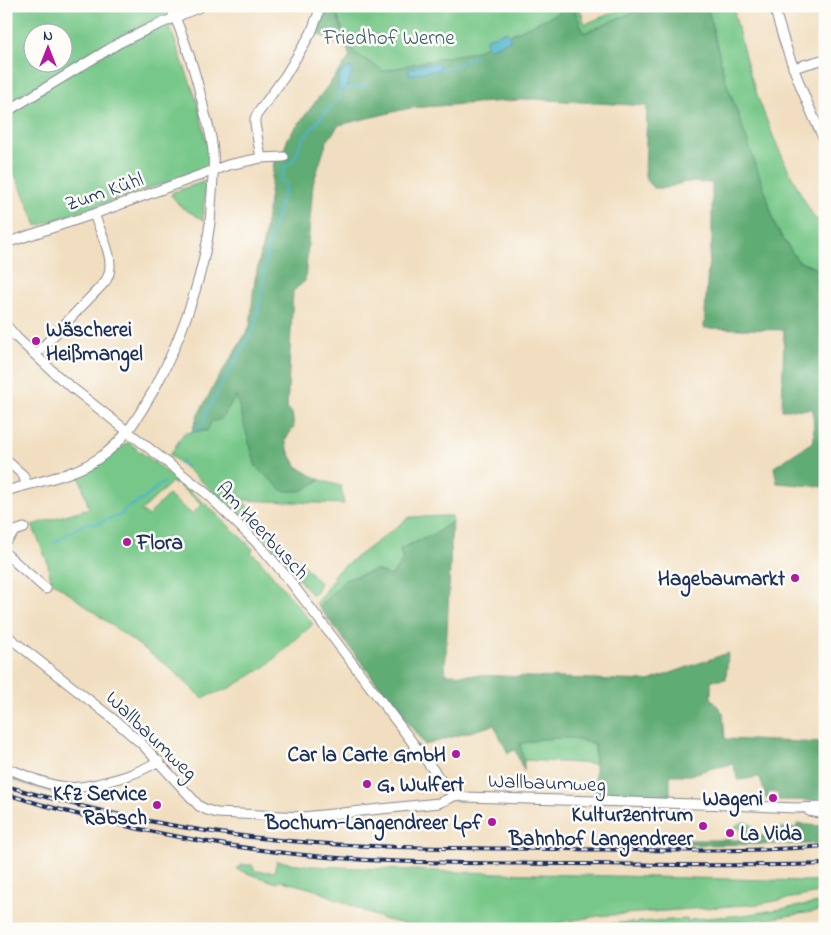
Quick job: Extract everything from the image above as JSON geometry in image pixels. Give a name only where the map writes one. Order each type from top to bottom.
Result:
[{"type":"street","points":[[6,491],[86,466],[109,451],[121,440],[141,413],[162,373],[178,341],[191,303],[202,265],[210,223],[214,171],[212,144],[202,98],[186,46],[170,6]]},
{"type":"street","points":[[6,112],[119,43],[148,28],[202,6]]},
{"type":"street","points":[[260,158],[255,118],[285,76],[311,33],[318,15],[319,6]]},
{"type":"street","points":[[774,6],[793,68],[825,142]]},
{"type":"street","points":[[793,68],[825,59]]},
{"type":"street","name":"Zum Kühl","points":[[6,243],[94,214],[228,165],[260,158],[284,157]]},
{"type":"street","points":[[35,355],[105,282],[109,274],[108,254],[94,214]]},
{"type":"street","name":"Am Heerbusch","points":[[6,325],[17,338],[61,379],[206,493],[263,548],[444,784],[457,795]]},
{"type":"street","points":[[6,460],[23,475],[27,485]]},
{"type":"street","points":[[6,541],[15,531],[24,528]]},
{"type":"street","points":[[6,554],[46,589]]},
{"type":"street","name":"Wallbaumweg","points":[[6,635],[112,718],[142,744],[199,806],[217,813],[303,817],[439,803],[457,795],[464,797],[796,808],[825,807]]},
{"type":"street","points":[[6,768],[51,784],[69,788],[126,777],[159,762]]},
{"type":"street","name":"Wallbaumweg","points":[[796,808],[825,814]]},
{"type":"green space","points":[[6,6],[162,6],[197,101],[211,162],[207,169],[37,226],[6,156],[6,118],[9,116],[6,112]]},
{"type":"green space","points":[[323,6],[335,6],[344,34],[355,53],[384,71],[473,52],[573,6],[584,33],[648,6],[704,6],[709,13],[725,78],[776,228],[798,261],[825,272],[825,487],[777,483],[774,467],[814,441],[813,409],[782,410],[784,330],[704,328],[712,240],[712,183],[685,182],[666,188],[653,188],[645,178],[647,106],[532,99],[410,108],[339,125],[327,141],[313,184],[305,281],[293,291],[287,409],[292,413],[294,427],[285,440],[288,451],[297,467],[320,480],[302,491],[283,491],[256,467],[236,396],[221,419],[211,422],[207,431],[192,432],[197,417],[217,380],[250,326],[253,293],[264,239],[274,161],[283,154],[288,138],[350,57],[347,49],[316,33]]},
{"type":"green space","name":"Friedhof Werne","points":[[333,6],[579,6],[585,24],[629,6],[648,6],[584,33],[355,97],[297,178],[284,283],[285,440],[293,460],[305,472],[313,477],[341,486],[344,504],[242,500],[320,583],[312,596],[256,527],[170,455],[184,433],[192,432],[197,417],[250,326],[255,279],[288,138],[350,57],[355,54],[344,34]]},
{"type":"green space","points":[[697,6],[733,6],[739,35],[755,90],[776,142],[815,219],[825,220],[825,303],[776,228]]},
{"type":"green space","points":[[206,181],[203,220],[181,207],[171,195],[173,192]]},
{"type":"green space","points":[[128,442],[179,482],[176,485],[172,482],[141,511],[148,516],[168,495],[192,514],[202,504],[179,486],[182,485],[209,507],[253,549],[251,553],[259,559],[313,624],[265,667],[230,688],[202,698],[170,668],[51,580],[47,561],[32,525],[89,508],[79,475],[116,452]]},
{"type":"green space","points":[[452,516],[452,522],[436,533],[400,549],[403,561],[391,576],[376,570],[345,580],[319,607],[316,603],[334,578],[335,573],[410,517]]},
{"type":"green space","points":[[452,522],[445,674],[648,681],[728,653],[726,679],[711,681],[711,698],[723,713],[725,739],[825,743],[825,801],[778,800],[778,793],[768,792],[768,799],[766,799],[760,777],[738,780],[733,764],[690,775],[670,775],[670,798],[595,795],[595,744],[571,738],[541,739],[520,744],[524,760],[524,771],[515,750],[508,753],[494,725],[425,745],[319,607],[345,580],[376,570],[391,576],[403,561],[400,549],[436,533]]},
{"type":"green space","points":[[571,738],[595,744],[595,764],[524,760],[519,744],[541,739]]},
{"type":"green space","points":[[6,769],[79,792],[80,801],[6,778]]},
{"type":"green space","points":[[747,822],[754,827],[755,836],[778,836],[778,828],[797,828],[797,824],[822,826],[825,829],[825,843],[672,845],[673,841],[677,840],[740,840],[740,828],[736,828],[736,825]]},
{"type":"green space","points":[[277,861],[312,866],[460,872],[825,880],[825,892],[759,904],[598,916],[534,927],[478,924],[477,929],[453,929],[452,927],[449,929],[430,929],[430,926],[425,928],[386,920],[316,890],[279,880],[277,883],[238,870],[237,868],[242,865],[252,865],[255,871],[274,872]]},
{"type":"green space","points":[[825,902],[825,910],[767,919],[640,929],[574,929],[574,927],[633,922],[637,924],[638,922],[687,919],[687,921],[691,921],[692,919],[744,915]]},
{"type":"water","points":[[507,31],[511,40],[489,49],[485,39]]},
{"type":"water","points":[[439,63],[441,70],[409,75],[408,69],[424,64]]},
{"type":"water","points":[[350,67],[353,72],[347,88],[340,92],[338,90],[341,73]]},
{"type":"waterway","points":[[441,69],[450,68],[465,60],[476,57]]},
{"type":"waterway","points":[[346,89],[367,84]]},
{"type":"waterway","points":[[195,431],[197,426],[203,425],[208,409],[254,329],[270,241],[286,185],[280,180],[286,166],[296,156],[302,140],[339,99],[339,91]]},
{"type":"waterway","points":[[182,461],[182,464],[187,467]]},
{"type":"waterway","points":[[54,543],[82,525],[90,522],[95,525],[121,515],[125,509],[144,499],[164,482]]},
{"type":"railway","points":[[6,786],[76,805],[147,821],[218,833],[324,844],[425,848],[692,850],[759,850],[825,846]]},
{"type":"railway","points":[[6,794],[91,818],[177,837],[264,850],[352,859],[462,863],[825,864]]},
{"type":"place","name":"Wäscherei Heißmangel","points":[[36,341]]},
{"type":"place","name":"Flora","points":[[127,542]]},
{"type":"place","name":"Hagebaumarkt","points":[[795,578]]},
{"type":"place","name":"Car la Carte GmbH","points":[[456,754]]},
{"type":"place","name":"G. Wulfert","points":[[367,784]]},
{"type":"place","name":"Wageni","points":[[773,798]]},
{"type":"place","name":"Kfz Service Rabsch","points":[[157,805]]},
{"type":"place","name":"Bochum-Langendreer Lpf","points":[[492,822]]},
{"type":"place","name":"Kulturzentrum Bahnhof Langendreer","points":[[703,826]]},
{"type":"place","name":"La Vida","points":[[730,833]]}]
